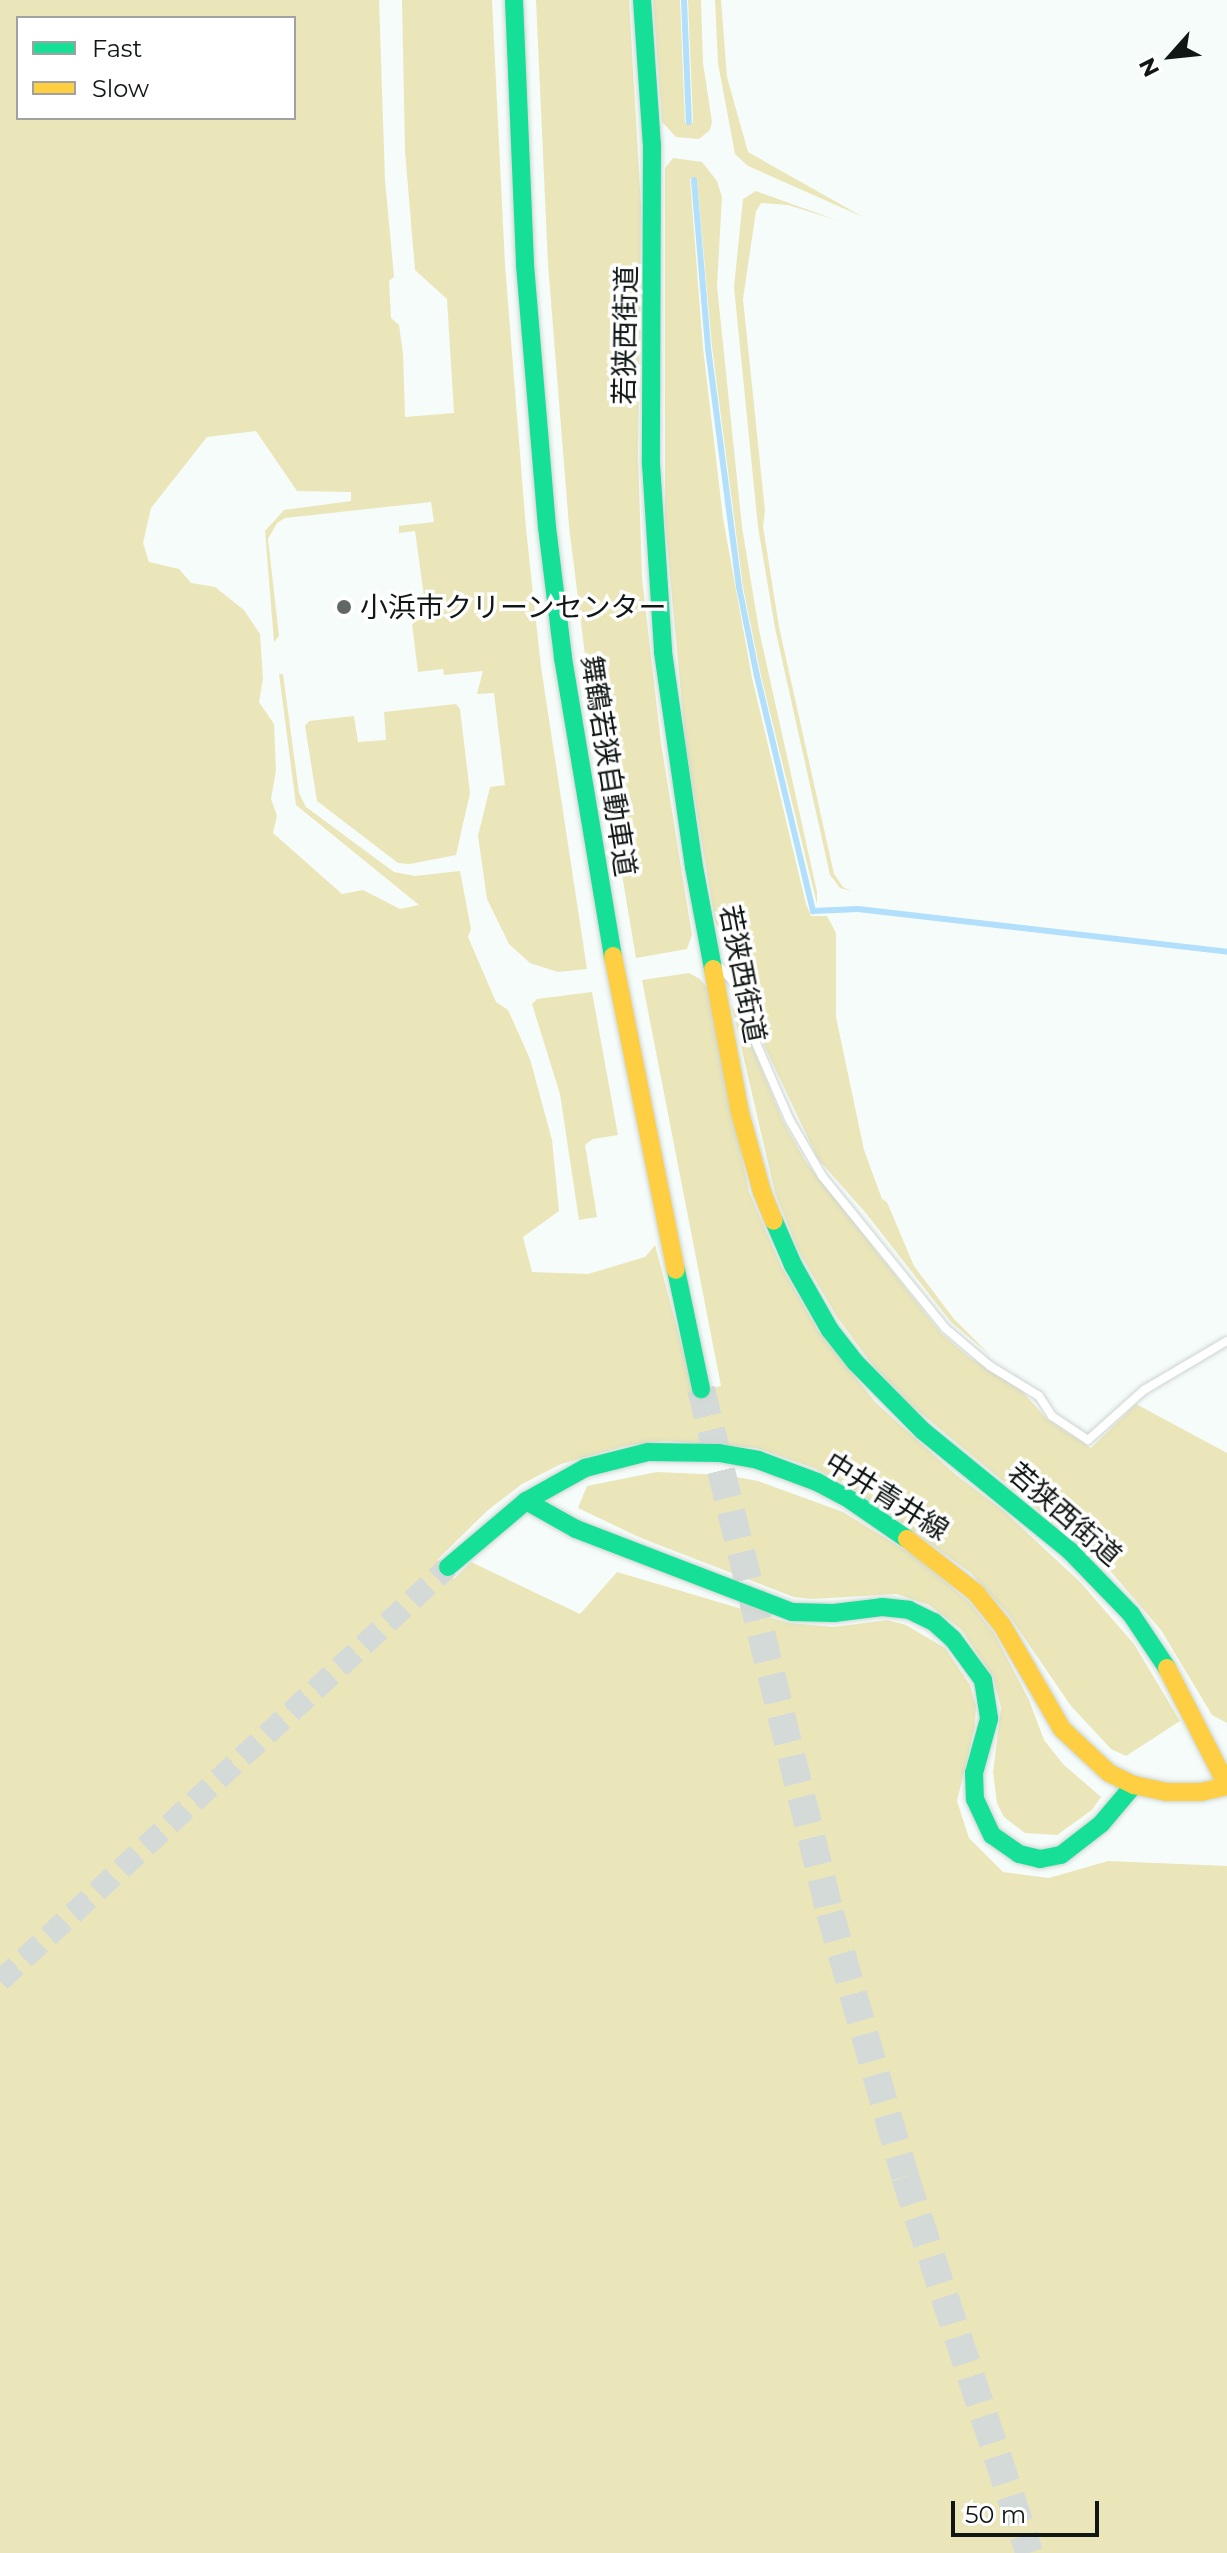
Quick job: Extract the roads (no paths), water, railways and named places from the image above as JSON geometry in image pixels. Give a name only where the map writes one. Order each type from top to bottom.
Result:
[{"type":"main road","name":"舞鶴若狭自動車道","points":[[514,0],[525,265],[547,527],[563,658],[628,1045],[701,1389]]},
{"type":"main road","name":"若狭西街道","points":[[642,0],[654,204],[651,464],[656,583],[672,732],[711,957],[740,1113],[762,1192],[793,1265],[830,1330],[903,1413],[1070,1551],[1131,1614],[1180,1691],[1227,1786]]},
{"type":"main road","name":"中井青井線","points":[[448,1567],[526,1501],[585,1468],[648,1452],[719,1453],[758,1460],[817,1482],[919,1545],[976,1593],[1002,1625],[1062,1729],[1087,1756],[1109,1773],[1134,1785],[1166,1792],[1201,1792],[1227,1786]]},
{"type":"main road","points":[[526,1501],[576,1529],[792,1612],[834,1613],[882,1607],[909,1610],[934,1622],[953,1639],[983,1680],[989,1719],[974,1773],[975,1799],[992,1835],[1019,1854],[1040,1859],[1061,1855],[1091,1833],[1134,1785]]},
{"type":"lane","points":[[711,957],[740,989],[756,1043],[789,1119],[822,1176],[945,1328],[990,1366],[1039,1396],[1052,1416],[1088,1440],[1144,1390],[1227,1341]]},
{"type":"waterway","points":[[684,0],[689,122]]},
{"type":"waterway","points":[[694,180],[708,348],[739,587],[813,911],[858,909],[1227,952]]},
{"type":"tunnel","points":[[701,1389],[830,1913],[905,2177],[1029,2553]]},
{"type":"tunnel","points":[[0,1981],[448,1567]]},
{"type":"place","name":"小浜市クリーンセンター","points":[[344,607]]}]
